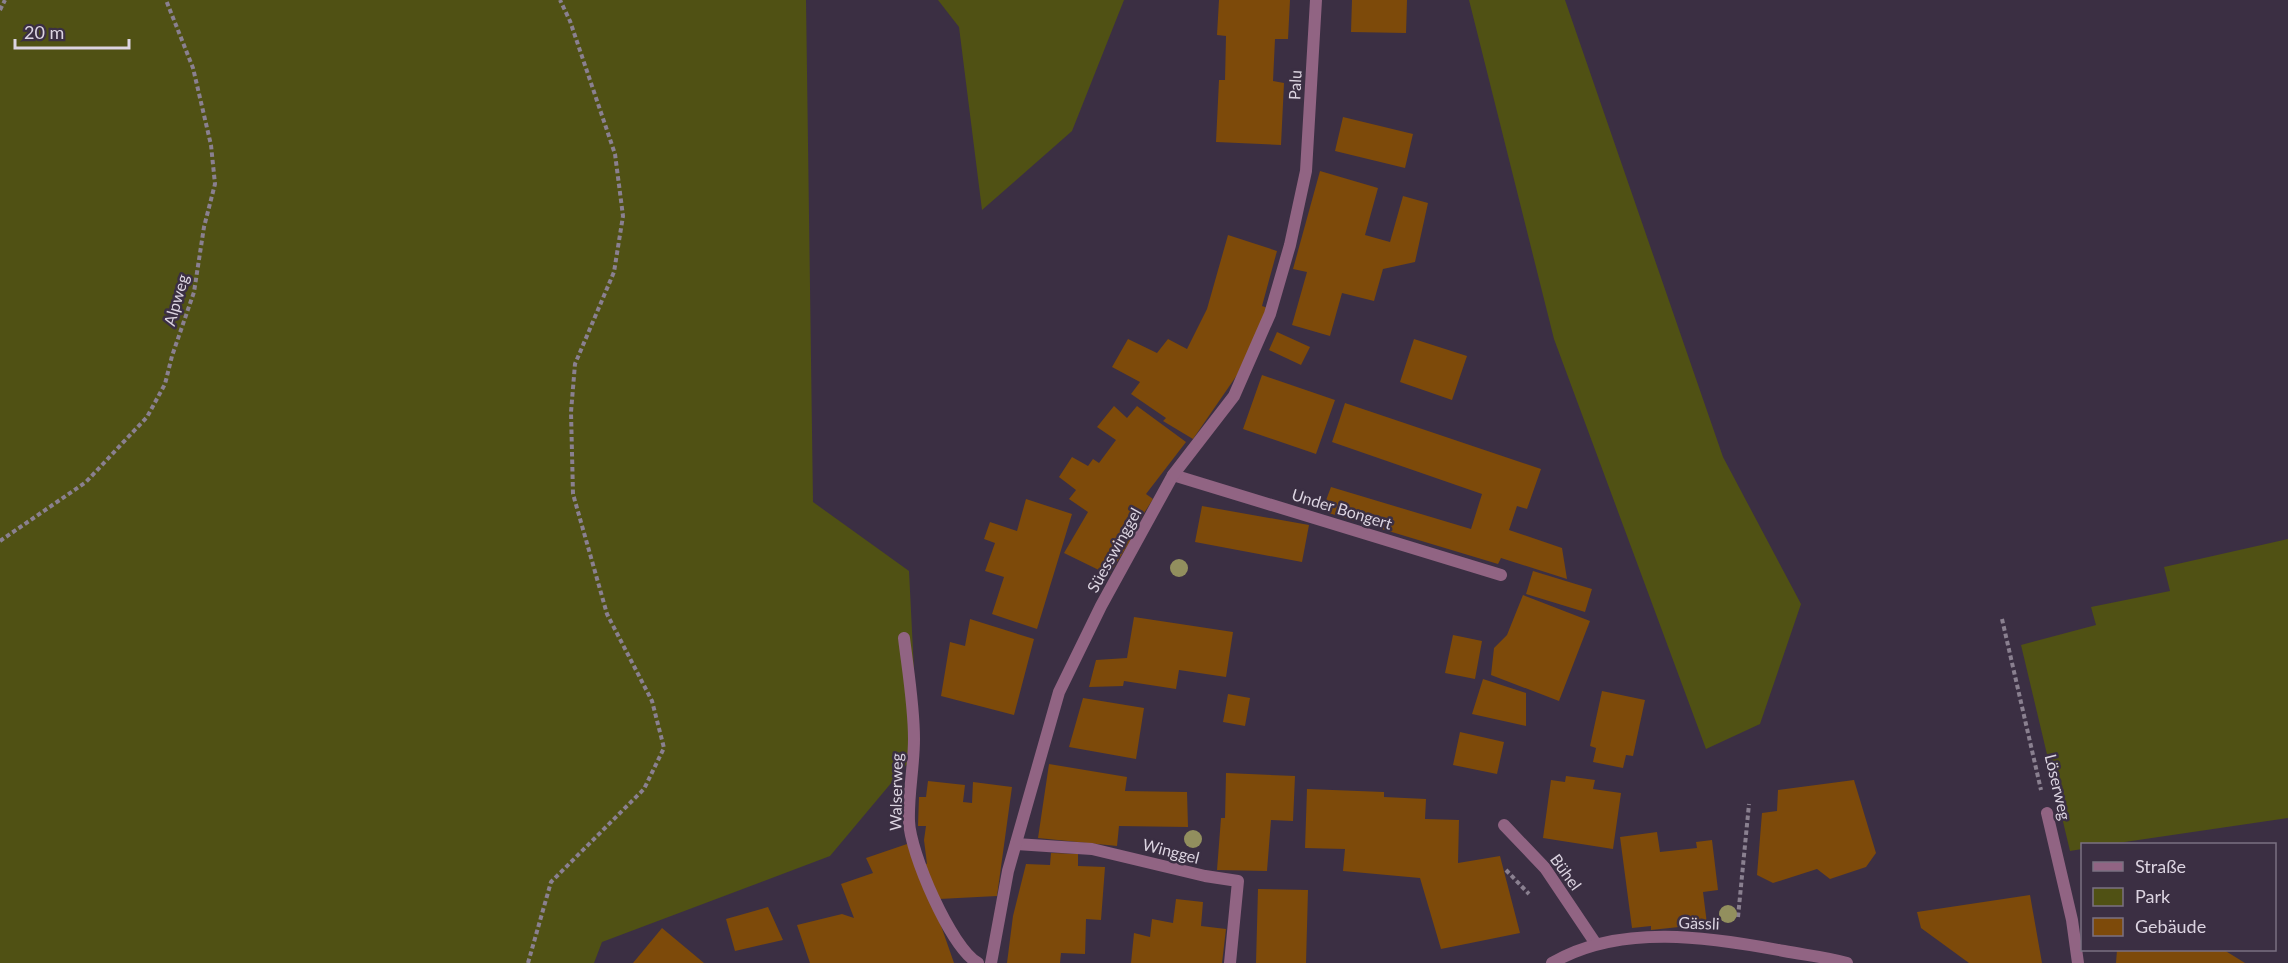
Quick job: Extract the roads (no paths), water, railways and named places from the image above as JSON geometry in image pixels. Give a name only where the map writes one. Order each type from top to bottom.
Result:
[{"type":"street","name":"Palu","points":[[1306,171],[1316,0]]},
{"type":"street","name":"Süesswinggel","points":[[991,963],[1008,871],[1059,692],[1101,606],[1173,475],[1234,396],[1270,314],[1290,245],[1306,171]]},
{"type":"street","name":"Under Bongert","points":[[1173,475],[1501,575]]},
{"type":"street","name":"Walserweg","points":[[904,638],[914,736],[909,821],[911,837],[922,873],[939,908],[961,947],[972,960],[978,963]]},
{"type":"street","name":"Löserweg","points":[[2046,813],[2072,920],[2078,963]]},
{"type":"street","name":"Bühel","points":[[1504,825],[1545,868],[1596,944]]},
{"type":"street","name":"Winggel","points":[[1016,844],[1092,849],[1204,876],[1238,881],[1230,963]]},
{"type":"street","name":"Gässli","points":[[1552,963],[1567,954],[1624,938],[1698,938],[1735,942],[1847,963]]}]
